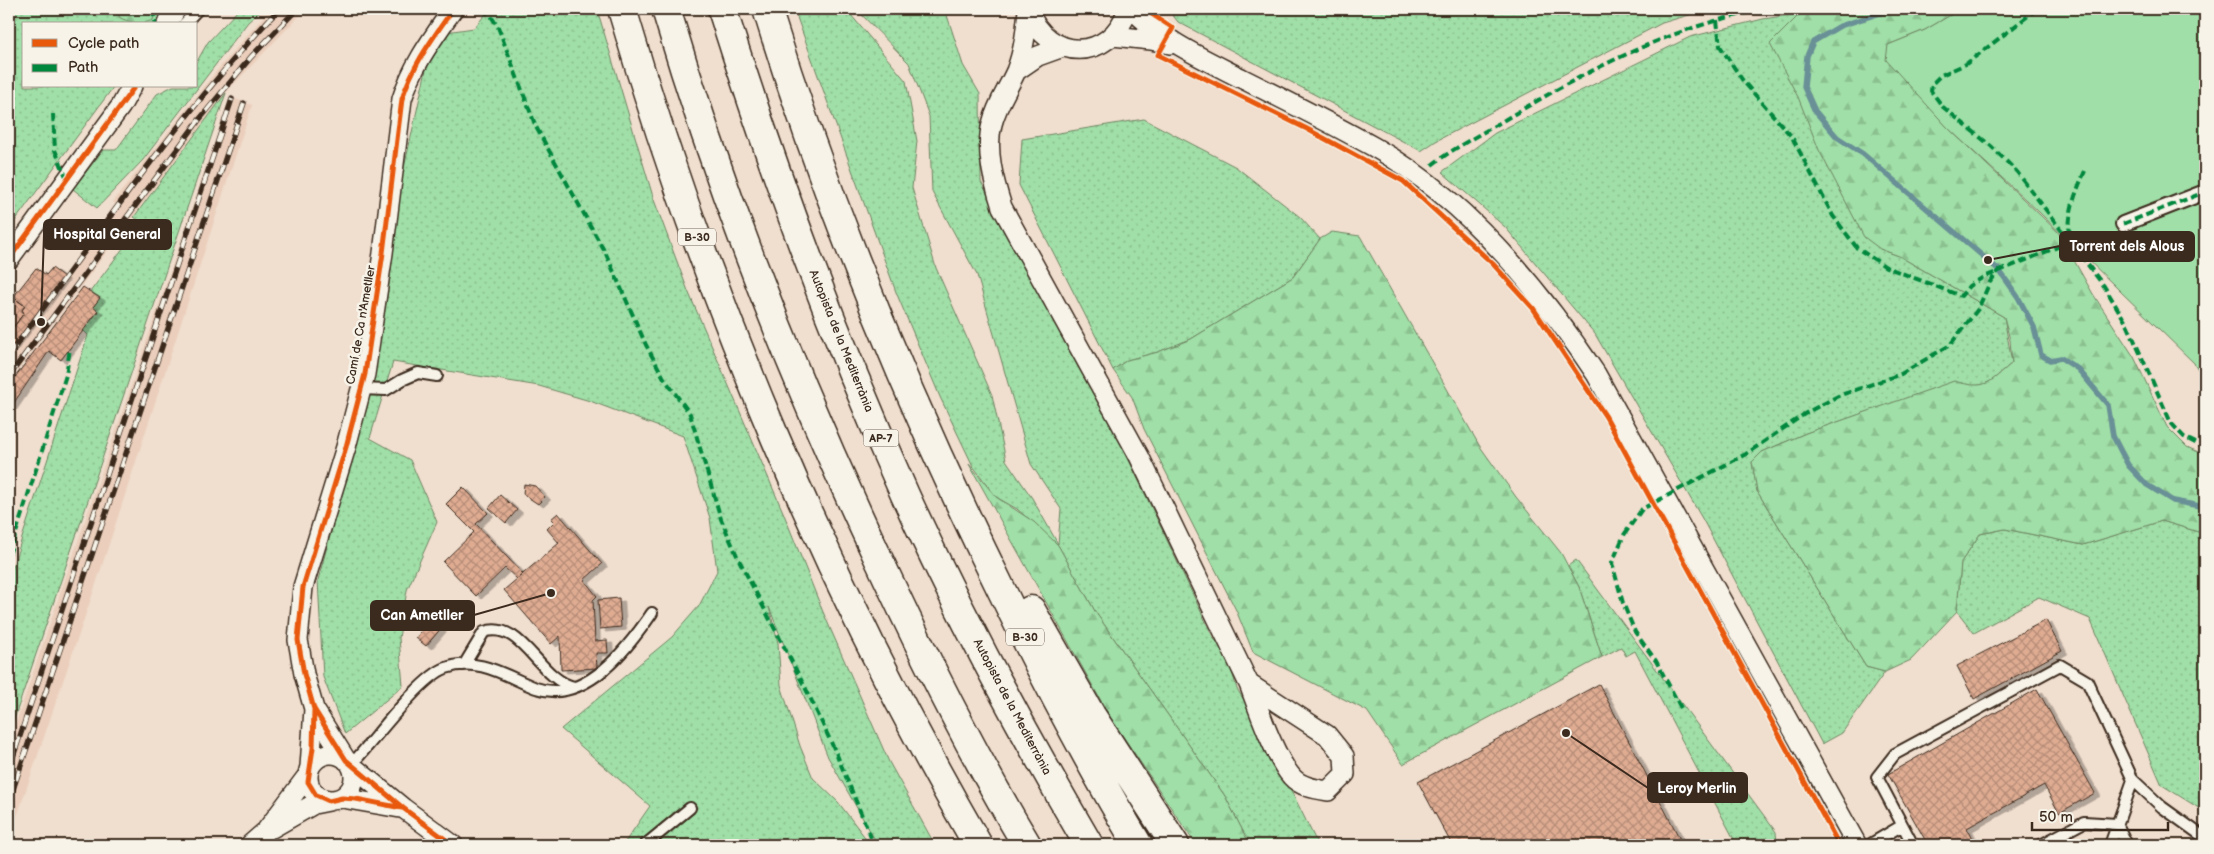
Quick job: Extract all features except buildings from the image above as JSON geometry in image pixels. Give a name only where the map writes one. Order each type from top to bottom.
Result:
[{"type":"highway","name":"B-30","points":[[622,9],[672,168],[706,261],[782,450],[911,726],[978,845]]},
{"type":"highway","points":[[666,9],[726,192],[793,370],[855,511],[931,669],[978,759],[1027,845]]},
{"type":"highway","name":"Autopista de la Mediterrània","points":[[722,9],[794,223],[905,495],[1011,708],[1088,845]]},
{"type":"highway","name":"B-30","points":[[768,9],[822,173],[923,423],[963,512],[1038,662],[1138,845]]},
{"type":"highway","points":[[923,423],[1005,562],[1091,715],[1175,845]]},
{"type":"highway","points":[[844,586],[880,680],[957,845]]},
{"type":"street","points":[[168,22],[176,9]]},
{"type":"street","name":"Camí de Ca n'Ametller","points":[[453,9],[429,42],[408,82],[402,99],[384,253],[361,389],[346,447],[303,587],[298,640],[307,689],[314,709],[349,763],[403,808],[453,845]]},
{"type":"street","points":[[1028,9],[1035,26],[1047,40],[1063,47],[1080,50],[1098,46],[1113,36],[1124,22],[1128,9]]},
{"type":"street","points":[[1028,9],[1025,40],[1016,71],[1002,95],[991,125],[991,171],[1002,207],[1139,456],[1249,684],[1260,716],[1292,777],[1308,787],[1328,791],[1345,774],[1344,756],[1327,735],[1249,684]]},
{"type":"street","points":[[1132,9],[1143,20],[1183,48],[1375,148],[1418,174],[1457,206],[1536,290],[1561,321],[1596,374],[1857,845]]},
{"type":"street","points":[[1113,36],[1151,40],[1183,48]]},
{"type":"street","points":[[1016,71],[1038,56],[1063,47]]},
{"type":"street","points":[[9,259],[133,88]]},
{"type":"street","points":[[2123,224],[2205,192]]},
{"type":"street","name":"Camí de Ca n'Ametller","points":[[309,771],[314,709]]},
{"type":"street","points":[[250,845],[266,831],[314,804],[335,799],[352,787],[354,772],[349,763],[341,756],[327,754],[314,761],[309,771],[266,831]]},
{"type":"street","points":[[309,771],[311,789],[322,799],[335,799]]},
{"type":"street","name":"Camí de Ca n'Ametller","points":[[335,799],[356,798],[403,808]]},
{"type":"lane","points":[[186,22],[198,9]]},
{"type":"lane","points":[[361,389],[386,390],[418,373],[437,376]]},
{"type":"lane","points":[[349,763],[428,680],[445,668],[464,665],[487,667],[537,688],[555,691],[577,687],[609,667],[638,634],[652,613]]},
{"type":"lane","points":[[464,665],[484,632],[494,628],[504,630],[521,644],[554,678],[565,685],[577,687]]},
{"type":"lane","points":[[1913,845],[1901,826],[1877,776],[1895,754],[2060,665],[2087,681],[2133,780],[2162,807],[2205,838]]},
{"type":"lane","points":[[2110,845],[2133,780]]},
{"type":"lane","points":[[645,845],[690,808]]},
{"type":"lane","points":[[2041,845],[2084,822],[2117,824]]},
{"type":"lane","points":[[2117,824],[2127,845]]},
{"type":"lane","points":[[1869,845],[1901,826]]},
{"type":"shaded area","points":[[270,9],[306,9],[228,90],[9,382],[9,351],[116,205],[113,202],[214,74]]},
{"type":"shaded area","points":[[230,97],[252,105],[97,581],[9,840],[9,743]]},
{"type":"green space","points":[[9,9],[164,9],[156,22],[22,22],[22,88],[113,88],[9,229]]},
{"type":"green space","points":[[120,9],[131,9],[138,12],[141,9],[156,9],[153,20],[149,22],[132,22],[119,17]]},
{"type":"green space","points":[[239,9],[263,9],[248,22],[198,88],[198,60],[208,42]]},
{"type":"green space","points":[[490,9],[597,9],[654,200],[688,291],[783,512],[823,612],[889,762],[935,845],[878,845],[828,757],[769,607],[778,643],[781,685],[800,746],[813,778],[838,802],[864,836],[868,845],[623,845],[650,806],[561,729],[672,637],[699,606],[717,571],[710,518],[683,436],[590,401],[539,386],[393,362],[370,438],[410,460],[437,522],[407,590],[399,638],[403,686],[345,734],[323,677],[318,580],[375,371],[390,278],[402,177],[426,70],[446,32],[474,28]]},
{"type":"green space","points":[[794,9],[846,9],[906,81],[917,141],[912,188],[936,268],[992,395],[1006,460],[1032,498],[1058,544],[1061,509],[1031,464],[977,275],[932,192],[929,116],[909,63],[856,9],[945,9],[963,65],[980,94],[981,182],[1117,435],[1214,639],[1226,651],[1237,689],[1256,719],[1318,845],[1250,845],[1225,796],[1096,613],[1058,545],[1017,509],[996,497],[973,466],[940,397],[896,292]]},
{"type":"green space","points":[[1168,9],[1709,9],[1662,23],[1436,141],[1421,151],[1178,22]]},
{"type":"green space","points":[[1805,9],[1961,9],[1925,30],[1888,45],[1922,98],[1948,128],[2058,232],[2093,294],[2134,357],[2167,427],[2187,447],[2205,455],[2205,534],[2162,521],[2083,545],[2005,529],[1980,534],[1961,562],[1957,611],[1911,660],[1885,672],[1866,667],[1757,491],[1752,462],[1762,452],[1806,433],[1954,381],[1973,385],[1986,383],[2012,363],[2010,340],[2004,317],[1899,256],[1880,249],[1864,237],[1819,150],[1798,97],[1770,44]]},
{"type":"green space","points":[[1961,9],[2205,9],[2205,380],[2194,363],[2039,212],[1948,128],[1886,60],[1888,45],[1925,30]]},
{"type":"green space","points":[[1803,13],[1771,44],[1880,249],[1899,256],[2004,317],[2012,363],[1986,383],[1973,385],[1954,382],[1806,433],[1762,452],[1752,462],[1757,491],[1866,667],[1885,672],[1842,733],[1822,744],[1703,520],[1595,334],[1505,227],[1442,172],[1495,133],[1690,37],[1763,19]]},
{"type":"green space","points":[[169,88],[198,88],[143,160],[97,208],[73,189],[103,150],[116,150],[157,94]]},
{"type":"green space","points":[[226,93],[9,734],[9,578],[88,335],[83,330],[98,312],[93,307],[99,298],[90,292],[142,223],[134,217]]},
{"type":"green space","points":[[1144,119],[1236,167],[1300,217],[1320,239],[1293,277],[1191,339],[1158,352],[1127,360],[1113,370],[1019,185],[1022,139]]},
{"type":"green space","points":[[1332,232],[1360,236],[1479,445],[1516,497],[1561,553],[1579,587],[1602,657],[1403,764],[1367,711],[1253,652],[1236,610],[1144,429],[1132,397],[1113,370],[1127,360],[1158,352],[1191,339],[1293,277],[1320,239]]},
{"type":"green space","points":[[969,464],[996,497],[1034,522],[1058,545],[1096,613],[1225,796],[1250,845],[1196,845],[1110,717]]},
{"type":"green space","points":[[2162,521],[2205,534],[2205,812],[2162,785],[2090,619],[2039,597],[1974,633],[1957,611],[1961,562],[1980,534],[2005,529],[2083,545]]},
{"type":"green space","points":[[1576,560],[1776,832],[1777,845],[1737,845],[1635,651],[1626,656],[1621,647],[1602,657],[1579,587],[1568,566]]},
{"type":"waterway","points":[[1893,9],[1840,26],[1813,42],[1807,56],[1804,87],[1815,111],[1837,137],[1863,154],[1999,270],[2018,297],[2034,327],[2041,355],[2050,360],[2061,358],[2078,369],[2108,405],[2113,436],[2128,465],[2147,485],[2173,501],[2205,507]]},
{"type":"railway","points":[[9,355],[173,134],[207,91],[279,9]]},
{"type":"railway","points":[[9,376],[199,120],[251,57],[297,9]]},
{"type":"railway","points":[[9,769],[232,99]]},
{"type":"railway","points":[[9,801],[244,103]]},
{"type":"marked path","points":[[153,9],[155,22]]},
{"type":"marked path","points":[[482,9],[491,16],[498,27],[536,127],[606,254],[646,345],[664,378],[690,414],[721,519],[738,558],[808,693],[837,755],[874,845]]},
{"type":"marked path","points":[[1432,165],[1459,146],[1568,83],[1633,51],[1666,37],[1700,26],[1734,16],[1769,9]]},
{"type":"marked path","points":[[2037,9],[1966,64],[1941,75],[1932,84],[1931,91],[1943,107],[1991,146],[2017,172],[2104,286],[2128,326],[2171,423],[2184,437],[2205,448]]},
{"type":"marked path","points":[[1717,20],[1720,46],[1743,81],[1792,137],[1833,216],[1857,248],[1886,267],[1961,296],[1969,286],[1982,278],[2070,242],[2069,232],[2072,206],[2085,171]]},
{"type":"marked path","points":[[53,114],[55,150],[67,179]]},
{"type":"marked path","points":[[2123,224],[2205,192]]},
{"type":"marked path","points":[[1681,708],[1656,661],[1635,632],[1623,603],[1612,563],[1624,535],[1642,509],[1746,454],[1806,413],[1838,396],[1901,374],[1950,345],[1978,309],[1990,282],[1999,270]]},
{"type":"marked path","points":[[9,555],[66,375],[70,348]]},
{"type":"cycle path","points":[[453,9],[418,63],[402,99],[383,253],[365,374],[346,447],[303,587],[298,640],[304,674],[314,709],[346,760],[403,808],[453,845]]},
{"type":"cycle path","points":[[1144,9],[1173,28],[1158,55],[1307,129],[1403,181],[1493,264],[1533,308],[1606,417],[1839,845]]},
{"type":"cycle path","points":[[9,259],[134,88]]},
{"type":"cycle path","points":[[314,709],[313,748],[308,782],[316,795],[329,801],[342,798],[356,799],[402,808]]},
{"type":"place","name":"Torrent dels Alous","points":[[1988,260]]},
{"type":"place","name":"Hospital General","points":[[41,322]]},
{"type":"place","name":"Can Ametller","points":[[551,593]]},
{"type":"place","name":"Leroy Merlin","points":[[1566,733]]}]
